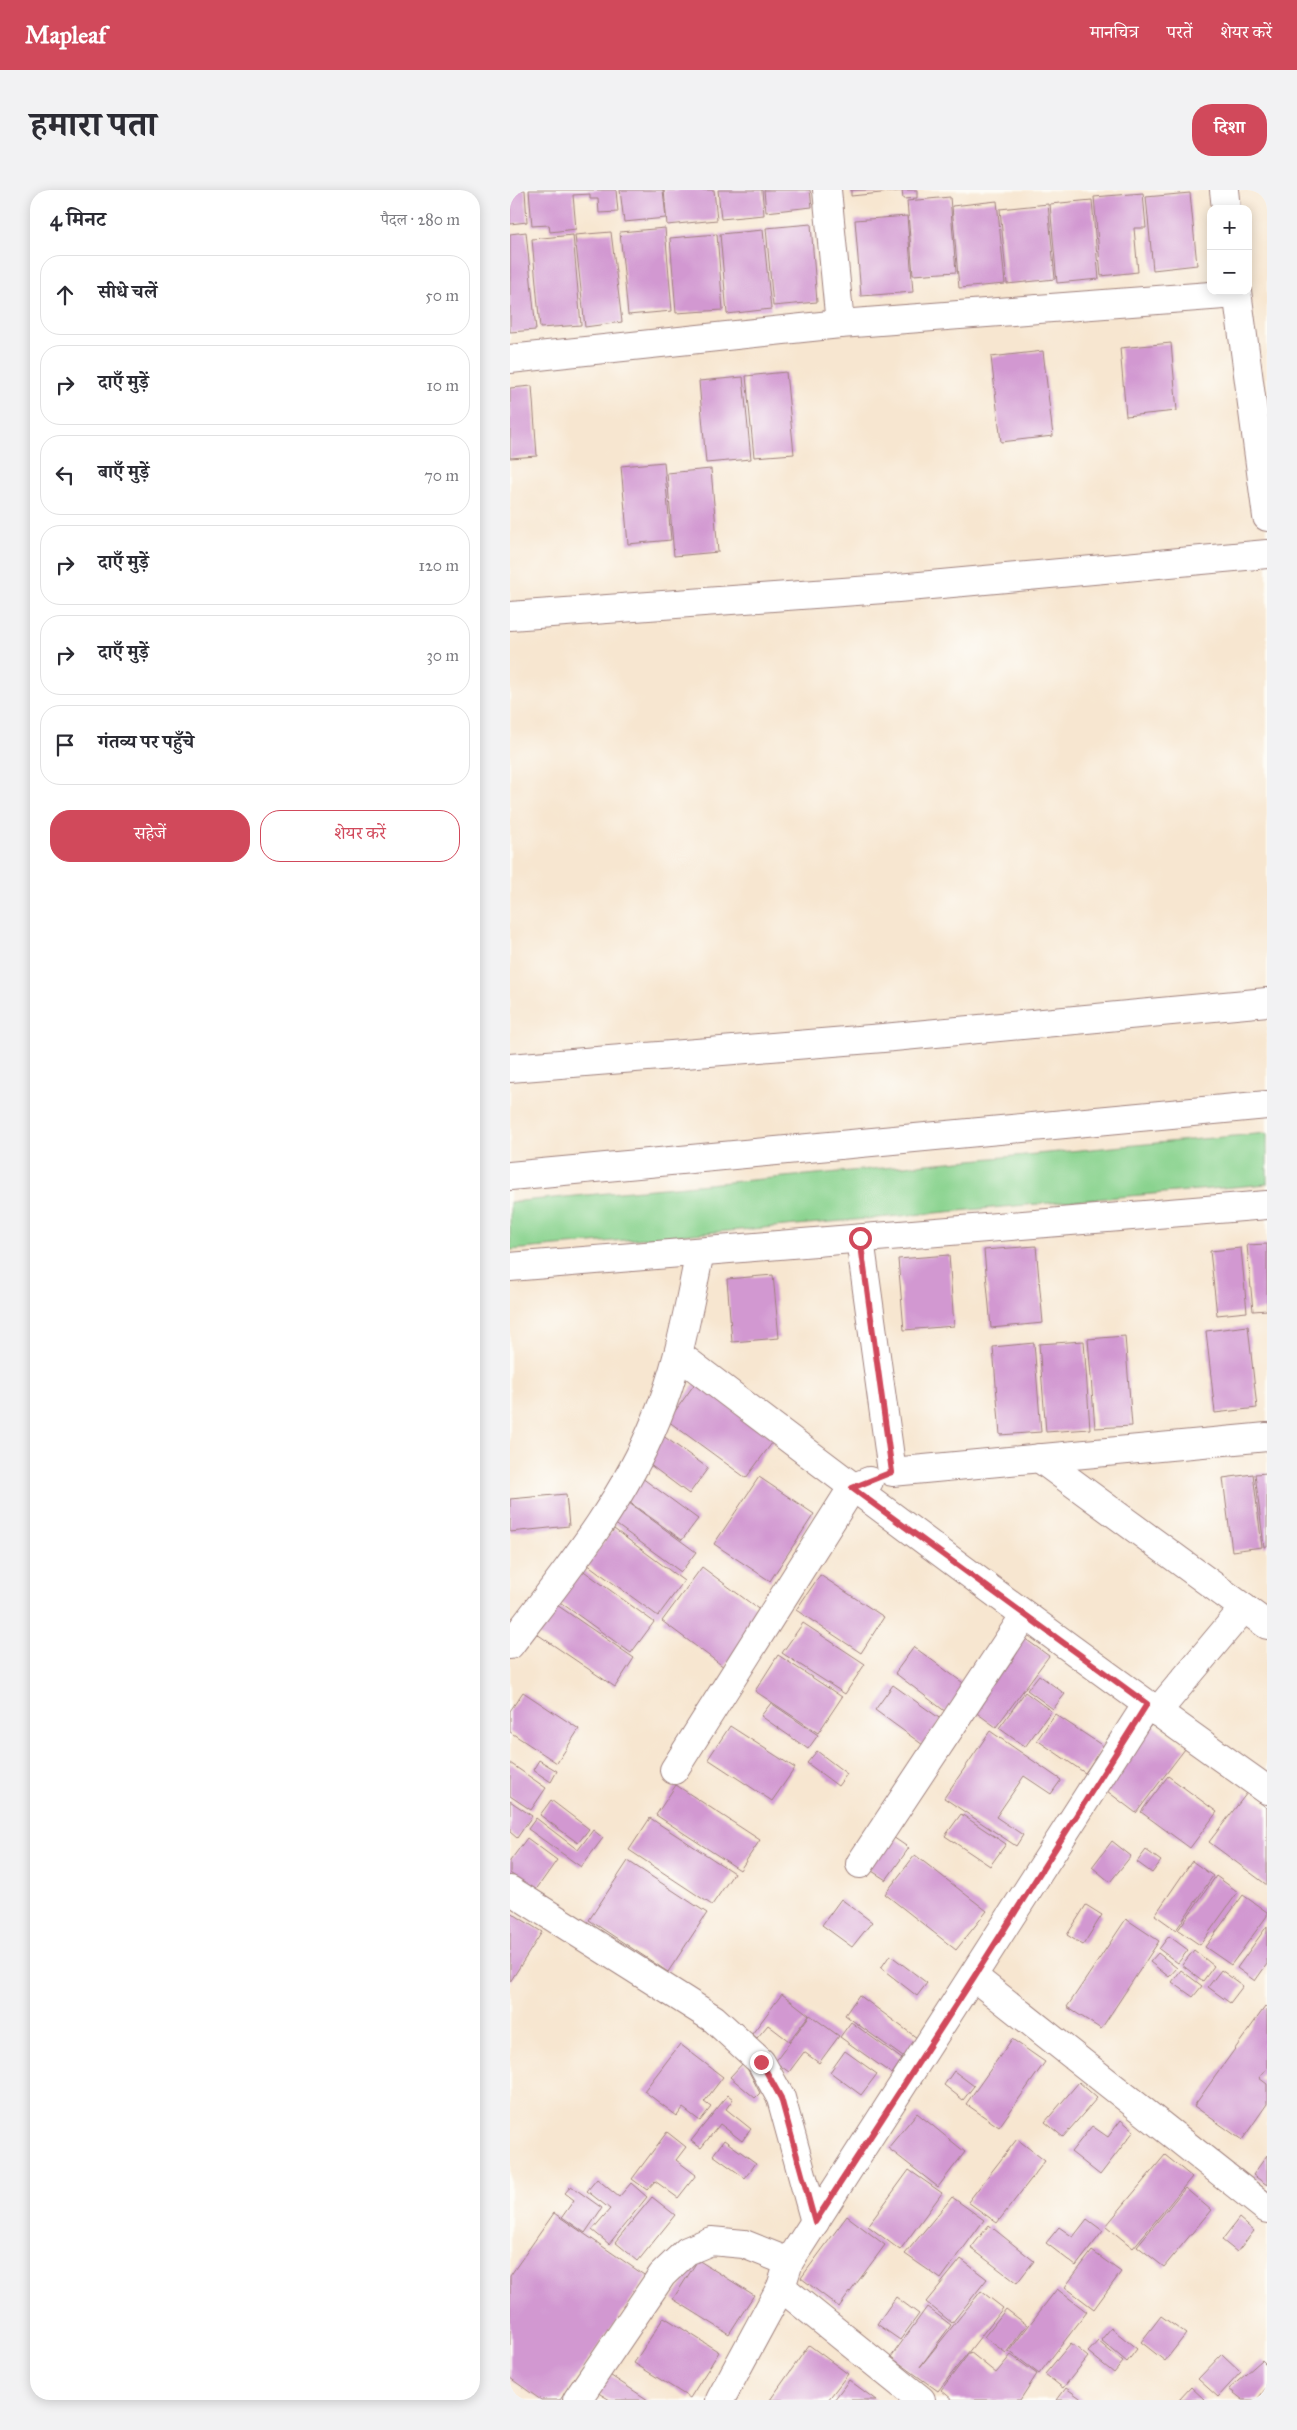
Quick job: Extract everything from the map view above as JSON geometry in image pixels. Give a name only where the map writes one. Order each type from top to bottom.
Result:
[{"type":"street","points":[[827,190],[840,324]]},
{"type":"street","points":[[1224,190],[1226,205]]},
{"type":"street","points":[[510,359],[840,324],[1211,295]]},
{"type":"street","points":[[1237,295],[1267,517]]},
{"type":"street","points":[[510,616],[898,588],[1267,554]]},
{"type":"street","points":[[510,1068],[883,1038],[1267,1002]]},
{"type":"street","points":[[510,1176],[1267,1105]]},
{"type":"street","points":[[510,1267],[1267,1205]]},
{"type":"street","points":[[860,1238],[892,1472]]},
{"type":"street","points":[[510,1645],[587,1542],[626,1483],[656,1420],[679,1355],[700,1252]]},
{"type":"street","points":[[679,1355],[852,1488],[1267,1790]]},
{"type":"street","points":[[674,1770],[852,1488],[892,1472],[1267,1437]]},
{"type":"street","points":[[1039,1458],[1267,1625]]},
{"type":"street","points":[[720,2400],[785,2274],[815,2222],[974,1977],[1152,1708],[1244,1608]]},
{"type":"street","points":[[860,1864],[1025,1615]]},
{"type":"street","points":[[510,1890],[714,2019],[761,2062],[781,2098],[815,2222]]},
{"type":"street","points":[[974,1977],[1267,2209]]},
{"type":"street","points":[[577,2400],[662,2275],[687,2251],[711,2241],[744,2244],[785,2274],[921,2400]]},
{"type":"green space","points":[[1267,1133],[1267,1184],[510,1250],[510,1202]]},
{"type":"building","points":[[510,190],[525,190],[527,222],[510,224]]},
{"type":"building","points":[[529,190],[616,190],[618,212],[599,213],[598,199],[590,199],[590,194],[573,195],[576,229],[550,232],[549,225],[532,226]]},
{"type":"building","points":[[620,190],[663,190],[666,218],[624,222]]},
{"type":"building","points":[[664,190],[714,190],[717,220],[667,225]]},
{"type":"building","points":[[718,190],[762,190],[764,215],[721,219]]},
{"type":"building","points":[[764,190],[810,190],[812,207],[766,212]]},
{"type":"building","points":[[851,190],[900,190],[901,191],[851,196]]},
{"type":"building","points":[[902,190],[917,190],[917,198],[903,199]]},
{"type":"building","points":[[1143,193],[1146,228],[1134,228],[1138,272],[1101,276],[1094,197]]},
{"type":"building","points":[[1190,193],[1197,265],[1153,270],[1146,197]]},
{"type":"building","points":[[950,197],[956,272],[913,275],[907,201]]},
{"type":"building","points":[[1092,200],[1099,279],[1057,283],[1050,204]]},
{"type":"building","points":[[997,201],[1005,284],[959,288],[952,206]]},
{"type":"building","points":[[1048,204],[1055,279],[1007,284],[1000,209]]},
{"type":"building","points":[[907,216],[913,292],[861,296],[855,220]]},
{"type":"building","points":[[811,224],[817,302],[773,306],[766,228]]},
{"type":"building","points":[[665,228],[672,311],[628,315],[620,232]]},
{"type":"building","points":[[763,230],[771,309],[727,314],[720,234]]},
{"type":"building","points":[[526,232],[536,330],[510,332],[510,234]]},
{"type":"building","points":[[611,232],[622,322],[585,327],[575,235]]},
{"type":"building","points":[[717,234],[723,310],[676,313],[670,238]]},
{"type":"building","points":[[573,235],[581,325],[540,328],[532,239]]},
{"type":"building","points":[[1171,343],[1177,411],[1126,416],[1120,348]]},
{"type":"building","points":[[1043,351],[1053,436],[1001,442],[991,357]]},
{"type":"building","points":[[786,372],[794,454],[754,457],[746,376]]},
{"type":"building","points":[[743,377],[751,459],[706,463],[699,381]]},
{"type":"building","points":[[532,386],[537,456],[510,458],[510,388]]},
{"type":"building","points":[[664,462],[671,540],[628,544],[621,466]]},
{"type":"building","points":[[711,469],[718,552],[674,556],[667,473]]},
{"type":"building","points":[[1267,1244],[1267,1310],[1253,1311],[1247,1245]]},
{"type":"building","points":[[1036,1246],[1043,1323],[991,1328],[984,1250]]},
{"type":"building","points":[[1241,1248],[1247,1312],[1217,1315],[1210,1251]]},
{"type":"building","points":[[949,1255],[954,1326],[904,1330],[898,1259]]},
{"type":"building","points":[[773,1275],[779,1338],[732,1342],[727,1279]]},
{"type":"building","points":[[1248,1326],[1257,1408],[1215,1413],[1206,1331]]},
{"type":"building","points":[[1125,1336],[1132,1426],[1095,1428],[1088,1339]]},
{"type":"building","points":[[1084,1341],[1090,1429],[1046,1432],[1039,1344]]},
{"type":"building","points":[[1034,1343],[1041,1432],[1000,1435],[993,1347]]},
{"type":"building","points":[[696,1382],[775,1439],[746,1478],[668,1421]]},
{"type":"building","points":[[659,1433],[708,1468],[689,1494],[641,1458]]},
{"type":"building","points":[[1267,1473],[1267,1546],[1264,1547],[1255,1474]]},
{"type":"building","points":[[1253,1474],[1262,1547],[1232,1551],[1223,1478]]},
{"type":"building","points":[[638,1475],[698,1519],[682,1540],[622,1497]]},
{"type":"building","points":[[759,1477],[814,1514],[770,1581],[714,1544]]},
{"type":"building","points":[[566,1494],[569,1526],[510,1532],[510,1499]]},
{"type":"building","points":[[625,1500],[696,1552],[681,1572],[610,1520]]},
{"type":"building","points":[[614,1529],[684,1581],[658,1616],[587,1564]]},
{"type":"building","points":[[702,1567],[765,1614],[724,1667],[662,1621]]},
{"type":"building","points":[[581,1569],[654,1622],[631,1653],[557,1600]]},
{"type":"building","points":[[820,1575],[884,1617],[861,1653],[796,1610]]},
{"type":"building","points":[[554,1603],[634,1658],[615,1687],[534,1632]]},
{"type":"building","points":[[803,1623],[865,1664],[845,1694],[782,1653]]},
{"type":"building","points":[[1020,1635],[1049,1656],[996,1727],[967,1706]]},
{"type":"building","points":[[914,1647],[966,1685],[946,1712],[895,1673]]},
{"type":"building","points":[[778,1655],[842,1697],[818,1733],[755,1691]]},
{"type":"building","points":[[1039,1675],[1065,1694],[1053,1709],[1027,1690]]},
{"type":"building","points":[[893,1685],[942,1720],[923,1745],[875,1710]]},
{"type":"building","points":[[523,1692],[579,1729],[557,1763],[510,1732],[510,1711]]},
{"type":"building","points":[[1025,1692],[1051,1711],[1025,1747],[999,1728]]},
{"type":"building","points":[[771,1703],[818,1735],[808,1749],[761,1716]]},
{"type":"building","points":[[1055,1714],[1103,1746],[1085,1773],[1037,1740]]},
{"type":"building","points":[[1152,1724],[1185,1749],[1136,1813],[1103,1788]]},
{"type":"building","points":[[730,1726],[795,1768],[772,1801],[708,1759]]},
{"type":"building","points":[[990,1731],[1061,1780],[1051,1794],[1024,1776],[996,1817],[1023,1835],[1016,1846],[944,1798]]},
{"type":"building","points":[[817,1751],[847,1774],[838,1786],[807,1763]]},
{"type":"building","points":[[539,1760],[557,1771],[551,1782],[533,1770]]},
{"type":"building","points":[[510,1763],[546,1788],[531,1810],[510,1796]]},
{"type":"building","points":[[1168,1776],[1217,1812],[1190,1848],[1141,1812]]},
{"type":"building","points":[[676,1785],[760,1840],[740,1870],[656,1815]]},
{"type":"building","points":[[1247,1793],[1267,1808],[1267,1885],[1209,1842]]},
{"type":"building","points":[[551,1800],[589,1829],[578,1843],[540,1815]]},
{"type":"building","points":[[510,1801],[532,1816],[517,1838],[510,1832]]},
{"type":"building","points":[[961,1814],[1006,1844],[990,1866],[945,1836]]},
{"type":"building","points":[[536,1818],[578,1850],[593,1830],[603,1838],[581,1867],[528,1829]]},
{"type":"building","points":[[650,1818],[734,1873],[712,1905],[629,1850]]},
{"type":"building","points":[[887,1833],[909,1848],[886,1880],[864,1866]]},
{"type":"building","points":[[527,1838],[557,1860],[535,1891],[510,1873],[510,1861]]},
{"type":"building","points":[[1112,1841],[1131,1856],[1110,1882],[1092,1867]]},
{"type":"building","points":[[1146,1850],[1161,1861],[1152,1873],[1137,1862]]},
{"type":"building","points":[[915,1855],[987,1911],[956,1950],[885,1894]]},
{"type":"building","points":[[628,1861],[707,1913],[668,1972],[589,1920]]},
{"type":"building","points":[[1192,1861],[1213,1876],[1176,1930],[1155,1915]]},
{"type":"building","points":[[1216,1876],[1238,1892],[1200,1945],[1178,1930]]},
{"type":"building","points":[[1243,1895],[1267,1912],[1267,1916],[1231,1965],[1205,1947]]},
{"type":"building","points":[[841,1899],[872,1922],[852,1947],[822,1925]]},
{"type":"building","points":[[1086,1905],[1102,1915],[1083,1945],[1067,1935]]},
{"type":"building","points":[[510,1912],[542,1932],[510,1982]]},
{"type":"building","points":[[1126,1919],[1159,1941],[1101,2029],[1067,2007]]},
{"type":"building","points":[[1267,1926],[1267,1964],[1255,1981],[1237,1968]]},
{"type":"building","points":[[1169,1936],[1188,1950],[1178,1963],[1159,1949]]},
{"type":"building","points":[[1194,1950],[1214,1966],[1203,1981],[1182,1965]]},
{"type":"building","points":[[1158,1953],[1177,1968],[1169,1977],[1150,1962]]},
{"type":"building","points":[[890,1955],[927,1983],[917,1996],[881,1968]]},
{"type":"building","points":[[1181,1970],[1202,1986],[1193,1997],[1172,1982]]},
{"type":"building","points":[[1221,1970],[1243,1986],[1230,2003],[1208,1987]]},
{"type":"building","points":[[782,1994],[809,2015],[789,2041],[768,2025],[757,2038],[752,2034]]},
{"type":"building","points":[[859,1995],[921,2041],[907,2060],[845,2015]]},
{"type":"building","points":[[1265,2007],[1267,2009],[1267,2068],[1259,2078],[1267,2084],[1267,2104],[1242,2140],[1194,2106]]},
{"type":"building","points":[[810,2015],[839,2036],[819,2063],[804,2052],[789,2072],[775,2062]]},
{"type":"building","points":[[851,2022],[902,2059],[892,2074],[840,2037]]},
{"type":"building","points":[[1012,2039],[1045,2062],[999,2127],[966,2104]]},
{"type":"building","points":[[680,2044],[723,2077],[704,2102],[711,2107],[700,2121],[683,2108],[677,2116],[644,2091]]},
{"type":"building","points":[[845,2051],[877,2074],[861,2095],[830,2072]]},
{"type":"building","points":[[744,2062],[760,2093],[755,2098],[730,2077]]},
{"type":"building","points":[[954,2071],[974,2086],[963,2100],[944,2085]]},
{"type":"building","points":[[1079,2082],[1097,2098],[1063,2137],[1045,2122]]},
{"type":"building","points":[[728,2095],[733,2099],[726,2109],[751,2129],[742,2141],[720,2124],[701,2148],[691,2141]]},
{"type":"building","points":[[917,2113],[965,2152],[938,2187],[888,2148]]},
{"type":"building","points":[[1121,2120],[1134,2131],[1100,2175],[1071,2152],[1092,2126],[1108,2137]]},
{"type":"building","points":[[667,2132],[686,2147],[676,2160],[696,2175],[678,2198],[655,2181],[647,2190],[632,2179]]},
{"type":"building","points":[[1017,2139],[1045,2161],[997,2223],[968,2202]]},
{"type":"building","points":[[724,2140],[756,2163],[745,2178],[713,2155]]},
{"type":"building","points":[[1165,2155],[1192,2177],[1133,2248],[1106,2226]]},
{"type":"building","points":[[1267,2155],[1267,2185],[1253,2175]]},
{"type":"building","points":[[909,2170],[942,2193],[900,2250],[868,2226]]},
{"type":"building","points":[[597,2179],[619,2197],[631,2183],[647,2197],[609,2244],[592,2230],[610,2209],[587,2191]]},
{"type":"building","points":[[571,2186],[602,2208],[585,2233],[562,2217],[574,2200],[565,2193]]},
{"type":"building","points":[[1185,2188],[1211,2210],[1164,2267],[1137,2246]]},
{"type":"building","points":[[652,2197],[675,2215],[638,2261],[615,2242]]},
{"type":"building","points":[[952,2197],[984,2220],[941,2279],[905,2254]]},
{"type":"building","points":[[554,2213],[647,2277],[560,2400],[541,2400],[510,2378],[510,2276]]},
{"type":"building","points":[[847,2216],[885,2245],[839,2307],[801,2278]]},
{"type":"building","points":[[1239,2218],[1254,2231],[1237,2252],[1222,2240]]},
{"type":"building","points":[[1087,2219],[1103,2231],[1076,2266],[1046,2243],[1059,2227],[1073,2237]]},
{"type":"building","points":[[989,2225],[1034,2261],[1017,2283],[971,2248]]},
{"type":"building","points":[[1092,2251],[1121,2272],[1094,2309],[1065,2287]]},
{"type":"building","points":[[961,2259],[987,2279],[952,2323],[926,2302]]},
{"type":"building","points":[[698,2260],[754,2295],[729,2334],[673,2299]]},
{"type":"building","points":[[1057,2289],[1087,2312],[1039,2374],[1009,2351]]},
{"type":"building","points":[[981,2291],[1003,2308],[938,2391],[891,2357],[927,2307],[951,2325],[920,2367]]},
{"type":"building","points":[[896,2297],[919,2314],[900,2340],[877,2324]]},
{"type":"building","points":[[1006,2309],[1027,2325],[1006,2353],[984,2337]]},
{"type":"building","points":[[1161,2316],[1186,2334],[1165,2361],[1141,2342]]},
{"type":"building","points":[[664,2317],[719,2352],[690,2398],[634,2363]]},
{"type":"building","points":[[1111,2328],[1137,2349],[1127,2362],[1101,2340]]},
{"type":"building","points":[[1098,2341],[1123,2362],[1114,2373],[1088,2352]]},
{"type":"building","points":[[1071,2343],[1088,2357],[1063,2388],[1045,2374]]},
{"type":"building","points":[[809,2345],[848,2374],[828,2400],[770,2400]]},
{"type":"building","points":[[970,2352],[996,2373],[1011,2355],[1037,2374],[1020,2400],[953,2400],[941,2390]]},
{"type":"building","points":[[1222,2354],[1241,2372],[1218,2397],[1198,2379]]},
{"type":"building","points":[[1262,2360],[1267,2365],[1267,2387],[1257,2400],[1243,2400],[1229,2389]]},
{"type":"building","points":[[602,2370],[648,2400],[610,2400],[590,2388]]},
{"type":"building","points":[[849,2380],[876,2400],[834,2400]]},
{"type":"building","points":[[1191,2387],[1205,2400],[1179,2400]]},
{"type":"building","points":[[1066,2388],[1083,2400],[1057,2400]]},
{"type":"route","points":[[761,2062],[781,2098],[815,2222],[974,1977],[1147,1704],[852,1488],[892,1472],[860,1238]]}]
